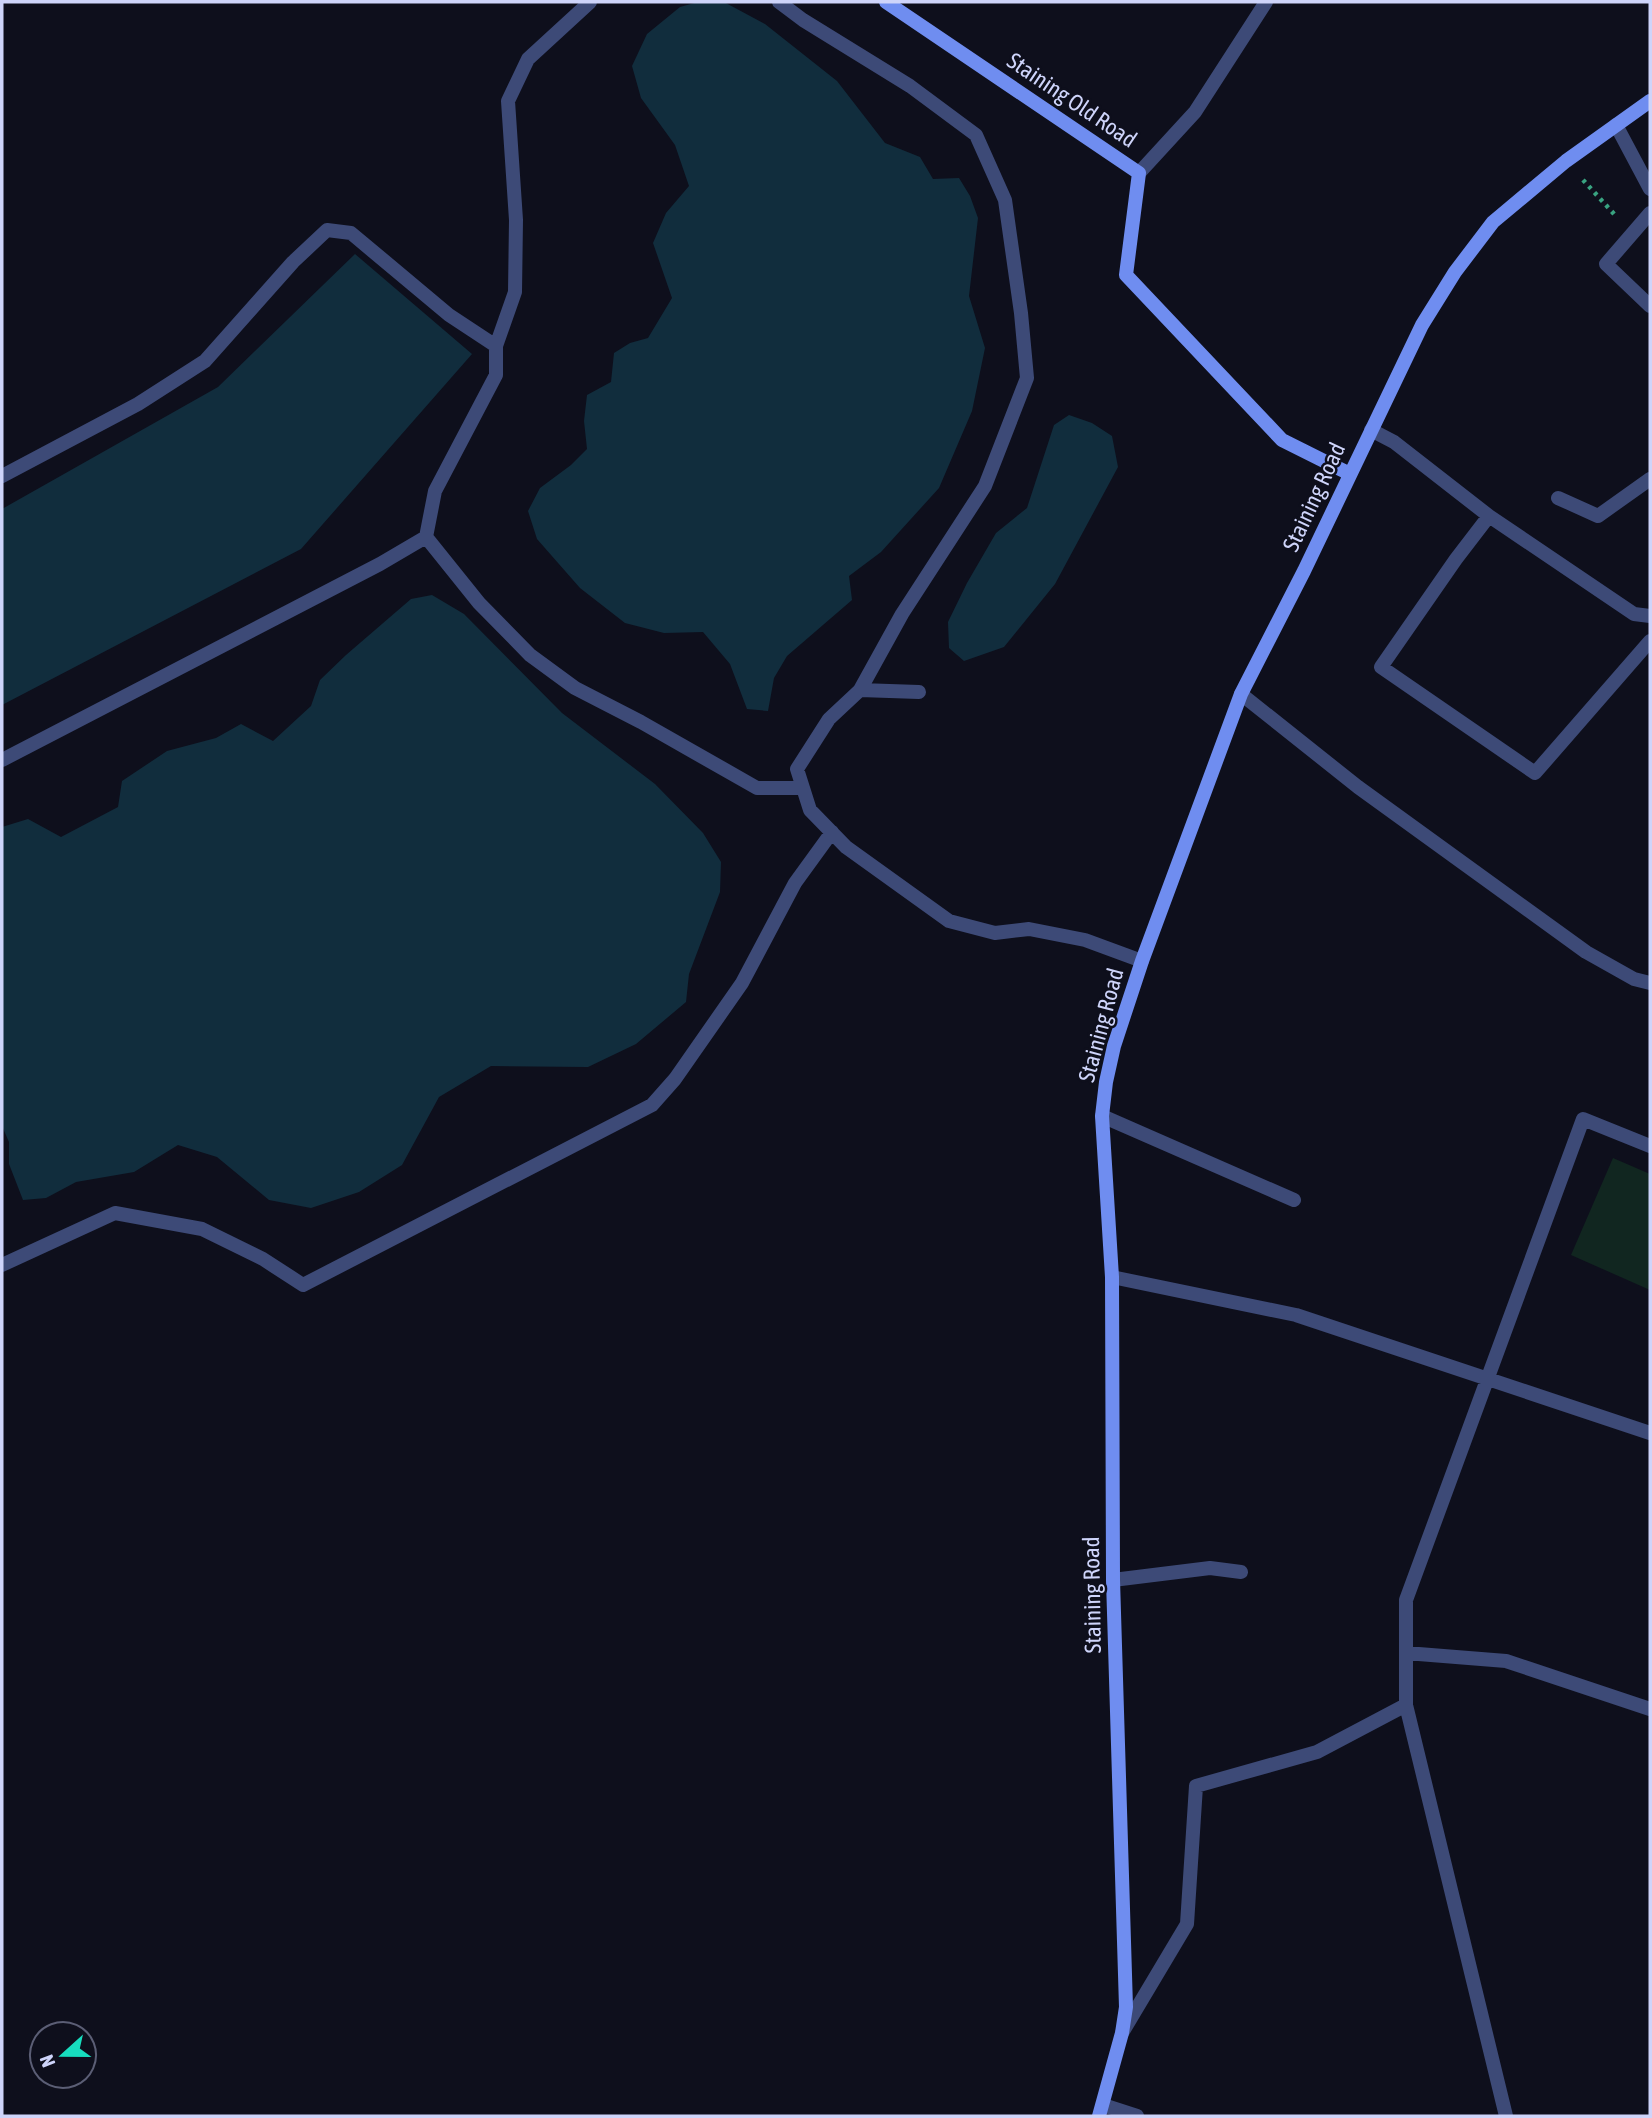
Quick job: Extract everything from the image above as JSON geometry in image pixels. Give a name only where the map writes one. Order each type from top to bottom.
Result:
[{"type":"street","points":[[2,760],[380,564],[426,537],[435,491],[496,375],[496,346],[515,292],[516,220],[508,101],[528,59],[590,2]]},
{"type":"street","points":[[779,2],[803,20],[910,86],[976,135],[1004,200],[1021,313],[1027,378],[985,486],[902,614],[860,690],[829,719],[797,769],[810,810],[846,847],[949,921],[995,933],[1029,929],[1086,940],[1142,961]]},
{"type":"street","name":"Staining Old Road","points":[[886,2],[1139,173],[1126,275],[1282,440],[1350,474]]},
{"type":"street","points":[[1139,173],[1195,112],[1266,2]]},
{"type":"street","name":"Staining Road","points":[[1101,2110],[1126,2007],[1113,1580],[1112,1277],[1102,1116],[1114,1046],[1142,961],[1241,694],[1304,571],[1422,325],[1455,272],[1493,222],[1566,161],[1650,101]]},
{"type":"street","points":[[1616,125],[1650,189]]},
{"type":"street","points":[[1650,213],[1606,264],[1650,306]]},
{"type":"street","points":[[2,476],[138,404],[205,361],[293,262],[327,230],[351,233],[449,315],[496,346]]},
{"type":"street","points":[[1371,430],[1394,442],[1489,516],[1633,614],[1650,617]]},
{"type":"street","points":[[1558,499],[1598,516],[1650,479]]},
{"type":"street","points":[[1489,516],[1381,667],[1535,772],[1650,641]]},
{"type":"street","points":[[426,537],[480,603],[530,655],[575,688],[757,788],[803,788]]},
{"type":"street","points":[[860,690],[919,692]]},
{"type":"street","points":[[1241,694],[1358,787],[1586,952],[1634,979],[1650,983]]},
{"type":"street","points":[[2,1265],[115,1213],[202,1229],[263,1259],[303,1285],[559,1155],[652,1105],[675,1079],[742,982],[795,883],[832,832]]},
{"type":"street","points":[[1102,1116],[1294,1200]]},
{"type":"street","points":[[1506,2116],[1406,1705],[1406,1600],[1583,1119],[1650,1146]]},
{"type":"street","points":[[1112,1277],[1296,1315],[1650,1433]]},
{"type":"street","points":[[1113,1580],[1210,1568],[1241,1572]]},
{"type":"street","points":[[1406,1653],[1506,1661],[1650,1709]]},
{"type":"street","points":[[1122,2032],[1187,1924],[1196,1786],[1317,1752],[1406,1705]]},
{"type":"street","points":[[1101,2110],[1137,2116]]},
{"type":"path","points":[[1566,161],[1633,234]]},
{"type":"green space","points":[[1613,1158],[1650,1174],[1650,1290],[1571,1255]]},
{"type":"water","points":[[698,2],[724,2],[765,24],[837,81],[885,143],[920,157],[933,179],[959,178],[970,196],[978,218],[969,296],[985,348],[972,411],[939,488],[881,552],[849,576],[852,600],[787,656],[774,678],[768,711],[747,709],[730,664],[703,632],[664,633],[625,623],[580,588],[537,539],[528,511],[540,488],[587,449],[584,421],[587,395],[611,382],[614,353],[630,343],[648,338],[672,298],[653,243],[666,213],[689,186],[675,145],[641,98],[632,66],[647,34],[680,7]]},
{"type":"water","points":[[355,254],[472,354],[301,549],[2,705],[2,509],[218,387]]},
{"type":"water","points":[[1069,415],[1092,423],[1112,436],[1118,467],[1055,584],[1004,647],[964,661],[949,648],[948,622],[996,533],[1027,508],[1054,425]]},
{"type":"water","points":[[432,595],[464,614],[562,713],[655,784],[703,833],[721,862],[720,892],[689,974],[686,1002],[636,1044],[588,1067],[491,1066],[439,1097],[402,1165],[359,1192],[311,1208],[269,1200],[217,1157],[178,1145],[134,1172],[76,1182],[46,1198],[23,1200],[9,1164],[9,1142],[2,1126],[2,827],[28,819],[61,837],[118,807],[122,781],[167,751],[216,738],[241,724],[273,741],[311,706],[320,680],[346,655],[411,599]]}]
